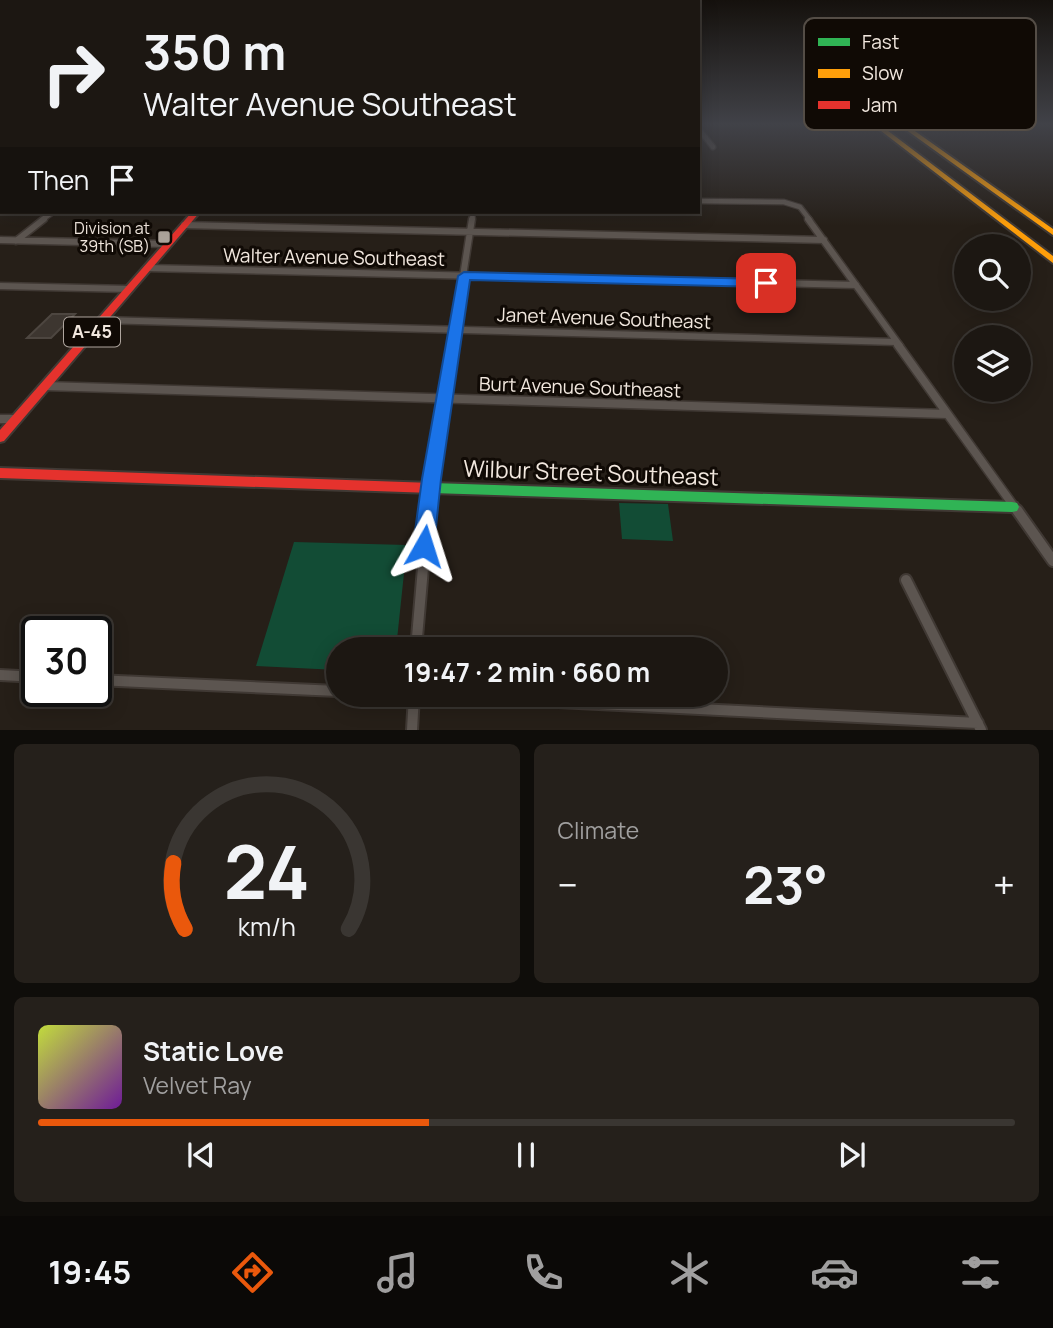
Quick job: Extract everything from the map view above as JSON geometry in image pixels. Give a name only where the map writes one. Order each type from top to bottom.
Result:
[{"type":"street","points":[[920,158],[1053,260]]},
{"type":"street","points":[[948,158],[1053,233]]},
{"type":"street","points":[[959,189],[982,193],[990,192],[989,188]]},
{"type":"street","points":[[700,201],[794,204],[800,207],[1053,561]]},
{"type":"street","points":[[989,211],[982,202],[1005,202],[1021,210]]},
{"type":"street","points":[[16,241],[50,214]]},
{"type":"street","name":"A-45","points":[[0,438],[193,214]]},
{"type":"street","points":[[417,637],[430,489],[473,214]]},
{"type":"street","points":[[184,225],[824,240]]},
{"type":"street","points":[[0,240],[167,244]]},
{"type":"street","name":"Walter Avenue Southeast","points":[[147,268],[856,285]]},
{"type":"street","points":[[0,286],[129,289]]},
{"type":"street","name":"Janet Avenue Southeast","points":[[102,320],[896,342]]},
{"type":"street","name":"Burt Avenue Southeast","points":[[45,386],[947,414]]},
{"type":"street","points":[[0,419],[16,419]]},
{"type":"street","name":"Wilbur Street Southeast","points":[[0,473],[1012,507]]},
{"type":"street","points":[[627,707],[979,727],[906,580]]},
{"type":"street","points":[[0,675],[21,676]]},
{"type":"street","points":[[112,681],[326,690]]},
{"type":"street","points":[[412,730],[415,707]]},
{"type":"green space","points":[[619,503],[668,504],[673,541],[622,539]]},
{"type":"green space","points":[[294,542],[407,545],[397,637],[326,637],[326,669],[256,666]]},
{"type":"building","points":[[52,314],[75,314],[51,338],[27,338]]},
{"type":"traffic: fast","points":[[432,488],[1012,507]]},
{"type":"traffic: slow","points":[[920,158],[1053,260]]},
{"type":"traffic: slow","points":[[949,158],[1053,233]]},
{"type":"traffic: jam","points":[[0,438],[194,214]]},
{"type":"traffic: jam","points":[[0,473],[432,488]]},
{"type":"place","name":"Division at 39th (SB)","points":[[164,237]]},
{"type":"route","points":[[424,546],[464,276],[766,283]]}]
